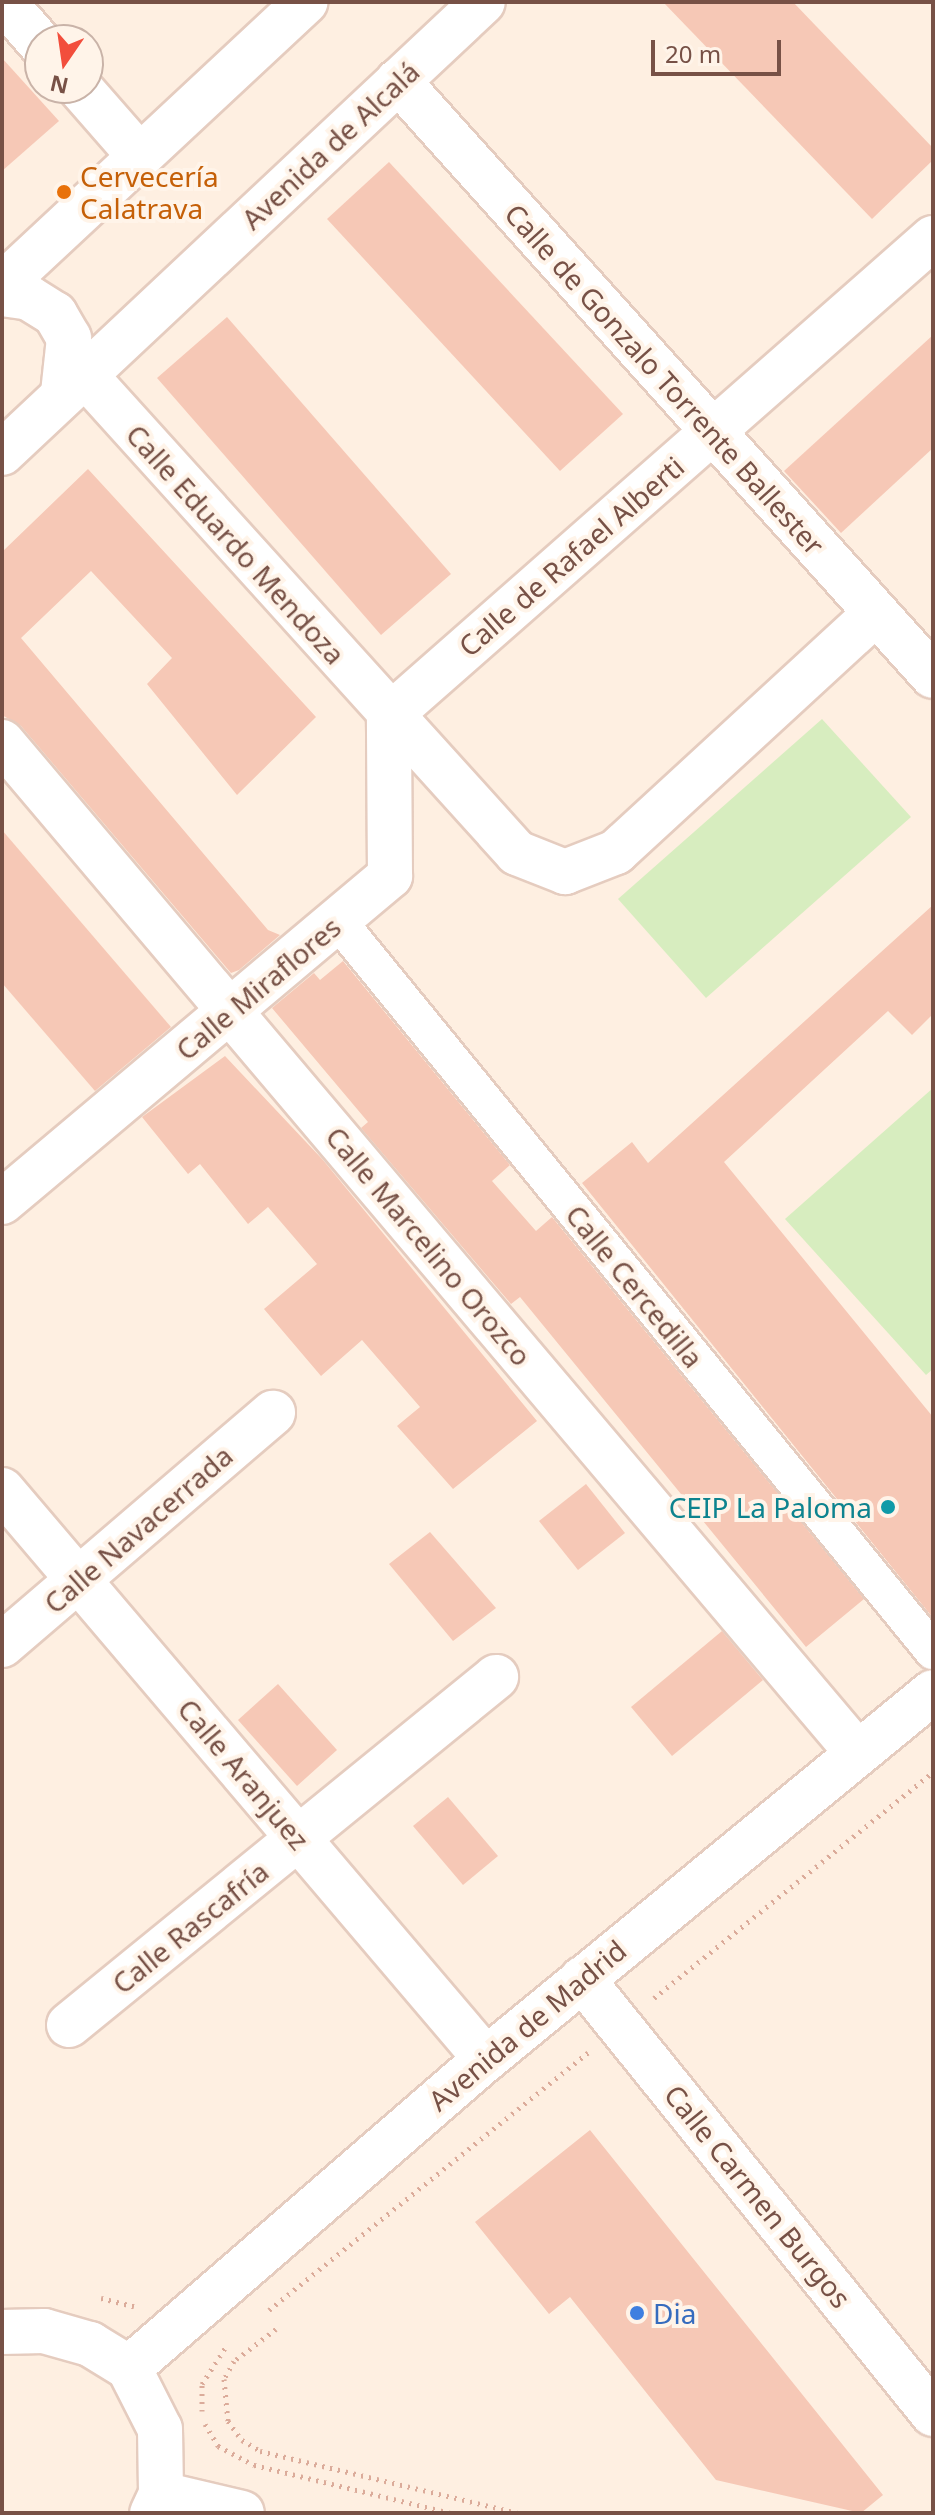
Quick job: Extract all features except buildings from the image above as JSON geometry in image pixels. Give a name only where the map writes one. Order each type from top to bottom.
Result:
[{"type":"street","points":[[4,2],[24,25]]},
{"type":"street","points":[[2,285],[137,153],[305,2]]},
{"type":"street","name":"Avenida de Alcalá","points":[[2,453],[73,383],[483,2]]},
{"type":"street","name":"Calle de Gonzalo Torrente Ballester","points":[[398,81],[933,676]]},
{"type":"street","points":[[94,104],[137,153]]},
{"type":"street","name":"Calle de Rafael Alberti","points":[[389,716],[933,238]]},
{"type":"street","points":[[2,294],[29,298],[55,314],[69,338],[73,383]]},
{"type":"street","name":"Calle Eduardo Mendoza","points":[[73,383],[517,853],[565,872],[616,852],[876,613]]},
{"type":"street","name":"Calle Miraflores","points":[[2,1202],[390,876],[389,716]]},
{"type":"street","name":"Calle Marcelino Orozco","points":[[2,742],[855,1750]]},
{"type":"street","name":"Calle Cercedilla","points":[[338,921],[933,1651]]},
{"type":"street","name":"Calle Navacerrada","points":[[2,1645],[273,1413]]},
{"type":"street","name":"Calle Aranjuez","points":[[2,1490],[486,2059]]},
{"type":"street","name":"Calle Rascafría","points":[[69,2025],[496,1677]]},
{"type":"street","name":"Avenida de Madrid","points":[[129,2368],[486,2059],[855,1750],[933,1692]]},
{"type":"street","name":"Calle Carmen Burgos","points":[[582,1979],[933,2414]]},
{"type":"street","points":[[2,2332],[44,2331],[90,2344],[129,2368],[160,2429],[156,2504],[242,2513]]},
{"type":"path","points":[[264,2314],[933,1772]]},
{"type":"path","points":[[90,2295],[135,2306],[149,2301]]},
{"type":"path","points":[[276,2329],[234,2361],[224,2379],[228,2421],[242,2440],[260,2451],[518,2513]]},
{"type":"path","points":[[230,2343],[202,2384],[202,2418],[218,2446],[254,2465],[451,2513]]},
{"type":"green space","points":[[822,719],[911,817],[706,998],[618,899]]},
{"type":"green space","points":[[933,1088],[933,1369],[926,1375],[785,1219]]},
{"type":"place","name":"Cervecería Calatrava","points":[[64,192]]},
{"type":"place","name":"CEIP La Paloma","points":[[888,1507]]},
{"type":"place","name":"Dia","points":[[637,2313]]}]
